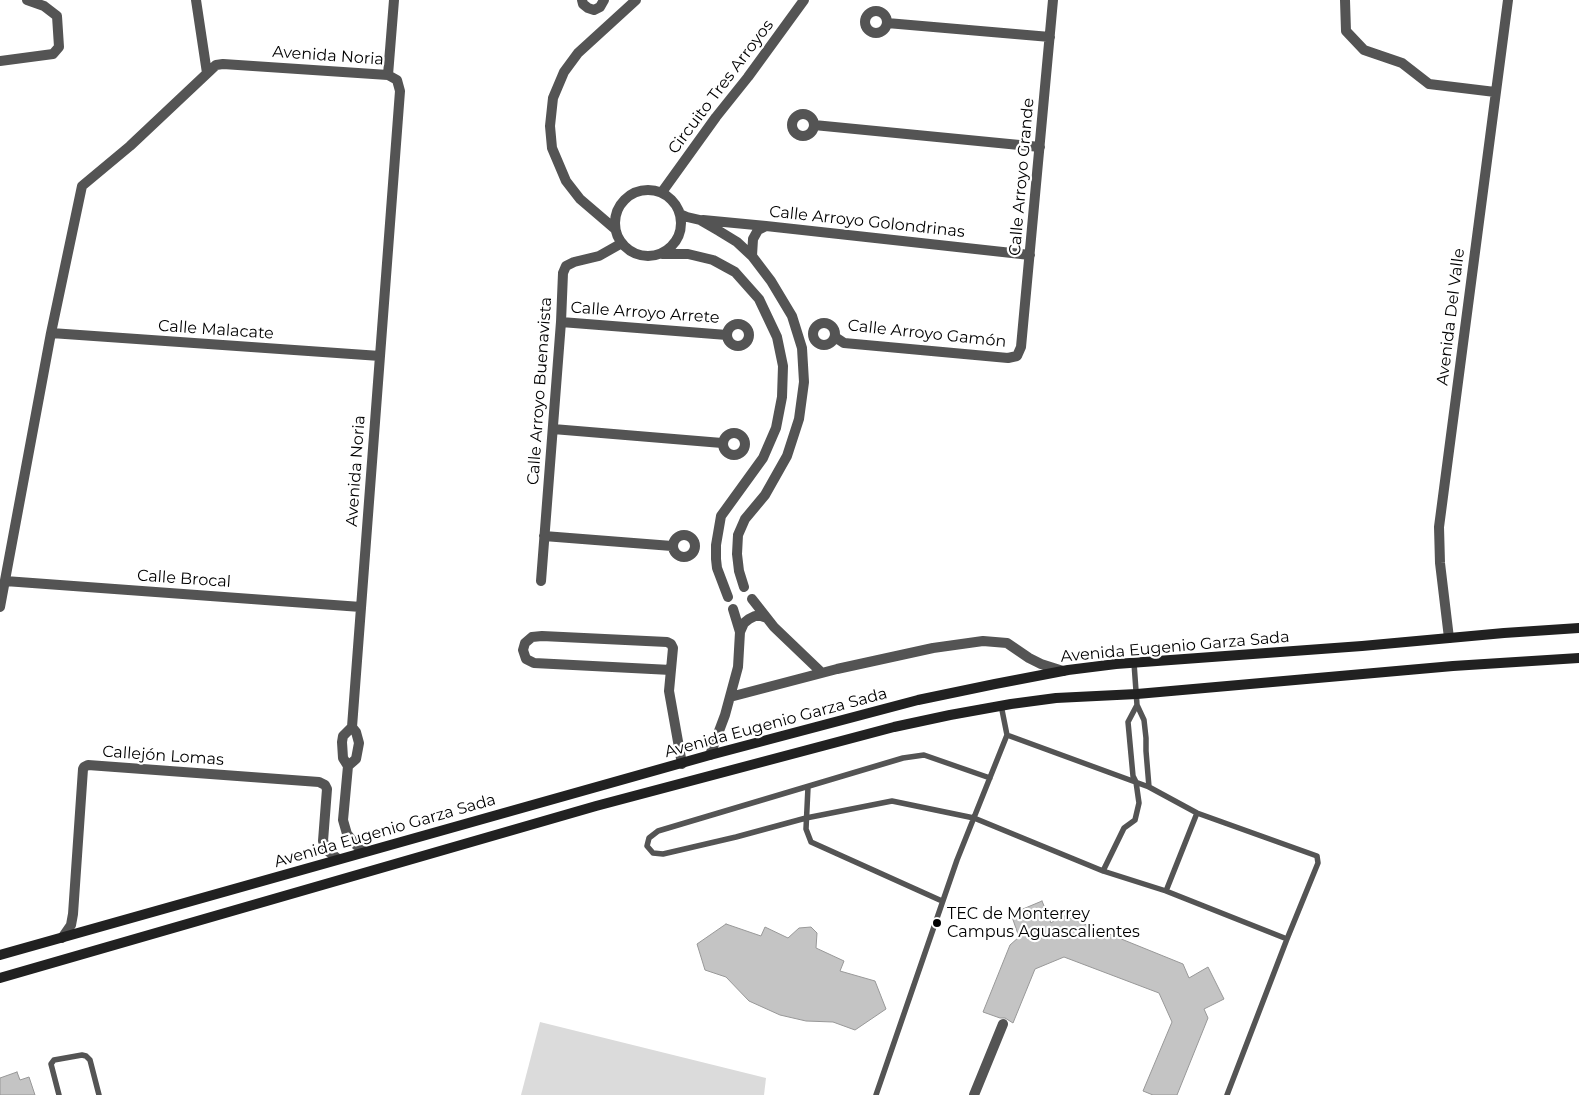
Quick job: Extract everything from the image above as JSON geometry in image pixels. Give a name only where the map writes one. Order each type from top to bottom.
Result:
[{"type":"main road","name":"Avenida Eugenio Garza Sada","points":[[0,954],[710,755],[918,700],[1063,671],[1134,663],[1579,628]]},
{"type":"main road","points":[[0,978],[596,806],[894,727],[1001,706],[1056,698],[1137,694],[1453,666],[1579,658]]},
{"type":"street","points":[[0,61],[54,54],[59,48],[57,16],[44,6],[27,0]]},
{"type":"street","points":[[196,0],[207,73]]},
{"type":"street","points":[[388,74],[394,0]]},
{"type":"street","points":[[582,0],[583,4],[594,10],[600,7],[604,0]]},
{"type":"street","points":[[615,228],[580,199],[566,181],[552,148],[550,126],[553,98],[564,72],[578,53],[636,0]]},
{"type":"street","name":"Circuito Tres Arroyos","points":[[662,192],[804,0]]},
{"type":"street","name":"Calle Arroyo Grande","points":[[1017,356],[1021,346],[1053,0]]},
{"type":"street","points":[[1345,0],[1346,31],[1364,50],[1402,63],[1429,84],[1495,92]]},
{"type":"street","name":"Avenida Del Valle","points":[[1449,638],[1440,564],[1439,528],[1508,0]]},
{"type":"street","points":[[888,23],[1050,37]]},
{"type":"street","name":"Avenida Noria","points":[[0,607],[51,333],[82,186],[130,146],[216,65],[388,74],[397,80],[400,91],[352,727],[343,736],[342,742],[342,758],[348,766],[345,827],[352,840],[362,848],[369,850]]},
{"type":"street","points":[[814,125],[1040,147]]},
{"type":"street","points":[[662,254],[672,247],[679,237],[682,224],[678,207],[672,199],[662,192],[646,189],[635,192],[625,199],[619,207],[615,218],[615,228],[619,240],[627,249],[635,254],[646,256],[688,254],[713,260],[735,272],[759,299],[777,337],[783,366],[782,397],[776,428],[763,458],[721,516],[716,545],[717,568],[728,597]]},
{"type":"street","points":[[680,214],[700,220],[737,242],[752,256],[771,281],[792,316],[802,348],[804,382],[799,419],[787,456],[765,495],[745,519],[738,535],[737,554],[739,571],[744,587]]},
{"type":"street","name":"Calle Arroyo Golondrinas","points":[[700,220],[1030,256]]},
{"type":"street","points":[[752,256],[753,239],[758,230],[766,226]]},
{"type":"street","name":"Calle Arroyo Buenavista","points":[[541,580],[563,274],[566,266],[574,262],[599,256],[622,243]]},
{"type":"street","name":"Calle Arroyo Arrete","points":[[561,322],[727,335]]},
{"type":"street","name":"Calle Malacate","points":[[51,333],[380,356]]},
{"type":"street","name":"Calle Arroyo Gamón","points":[[835,337],[844,343],[1008,358],[1017,356]]},
{"type":"street","points":[[552,429],[722,443]]},
{"type":"street","points":[[544,536],[672,546]]},
{"type":"street","name":"Calle Brocal","points":[[5,581],[361,607]]},
{"type":"street","points":[[752,599],[774,627],[821,672]]},
{"type":"street","points":[[733,610],[740,632]]},
{"type":"street","points":[[710,755],[738,667],[740,632],[744,623],[749,619],[755,616],[767,618]]},
{"type":"street","points":[[671,670],[534,664],[526,659],[523,650],[526,643],[532,637],[542,636],[667,642],[673,648],[671,670],[669,691],[682,764]]},
{"type":"street","points":[[730,697],[821,672],[933,648],[983,641],[1007,643],[1041,664],[1063,671]]},
{"type":"street","name":"Avenida Noria","points":[[348,766],[356,759],[359,743],[356,732],[352,727]]},
{"type":"street","name":"Callejón Lomas","points":[[62,938],[71,926],[74,914],[84,767],[97,766],[320,782],[327,789],[323,841],[328,851],[338,859]]},
{"type":"street","points":[[974,1095],[1003,1024]]},
{"type":"lane","points":[[1134,663],[1137,706],[1144,720],[1149,787]]},
{"type":"lane","points":[[876,1095],[942,901],[1007,735],[1001,706]]},
{"type":"lane","points":[[1103,871],[1124,828],[1135,820],[1139,803],[1136,782],[1133,776],[1128,722],[1137,706]]},
{"type":"lane","points":[[1007,735],[1149,787],[1197,813],[1317,856],[1318,863],[1227,1095]]},
{"type":"lane","points":[[990,778],[924,755],[903,758],[658,831],[649,838],[647,846],[653,853],[663,854],[736,838],[806,818],[892,801],[974,818],[1103,871],[1166,892],[1287,940]]},
{"type":"lane","points":[[808,787],[806,829],[811,842],[942,901]]},
{"type":"lane","points":[[1166,892],[1197,813]]},
{"type":"lane","points":[[59,1095],[51,1064],[54,1060],[82,1055],[90,1060],[99,1095]]},
{"type":"shaded area","points":[[540,1022],[766,1078],[764,1095],[521,1095]]},
{"type":"building","points":[[1042,901],[1051,923],[1062,915],[1183,964],[1189,978],[1208,967],[1224,999],[1204,1009],[1208,1018],[1177,1095],[1153,1095],[1143,1091],[1172,1022],[1159,993],[1064,957],[1035,969],[1013,1023],[1005,1018],[983,1012],[1010,945],[1019,937],[1011,914]]},
{"type":"building","points":[[726,924],[761,936],[765,927],[788,938],[799,928],[811,927],[817,933],[816,948],[844,961],[840,971],[875,981],[886,1009],[855,1030],[833,1022],[806,1021],[780,1015],[749,1001],[726,977],[705,970],[697,944]]},
{"type":"building","points":[[17,1072],[20,1080],[29,1077],[35,1095],[0,1095],[0,1078]]},
{"type":"place","name":"TEC de Monterrey Campus Aguascalientes","points":[[937,923]]}]
